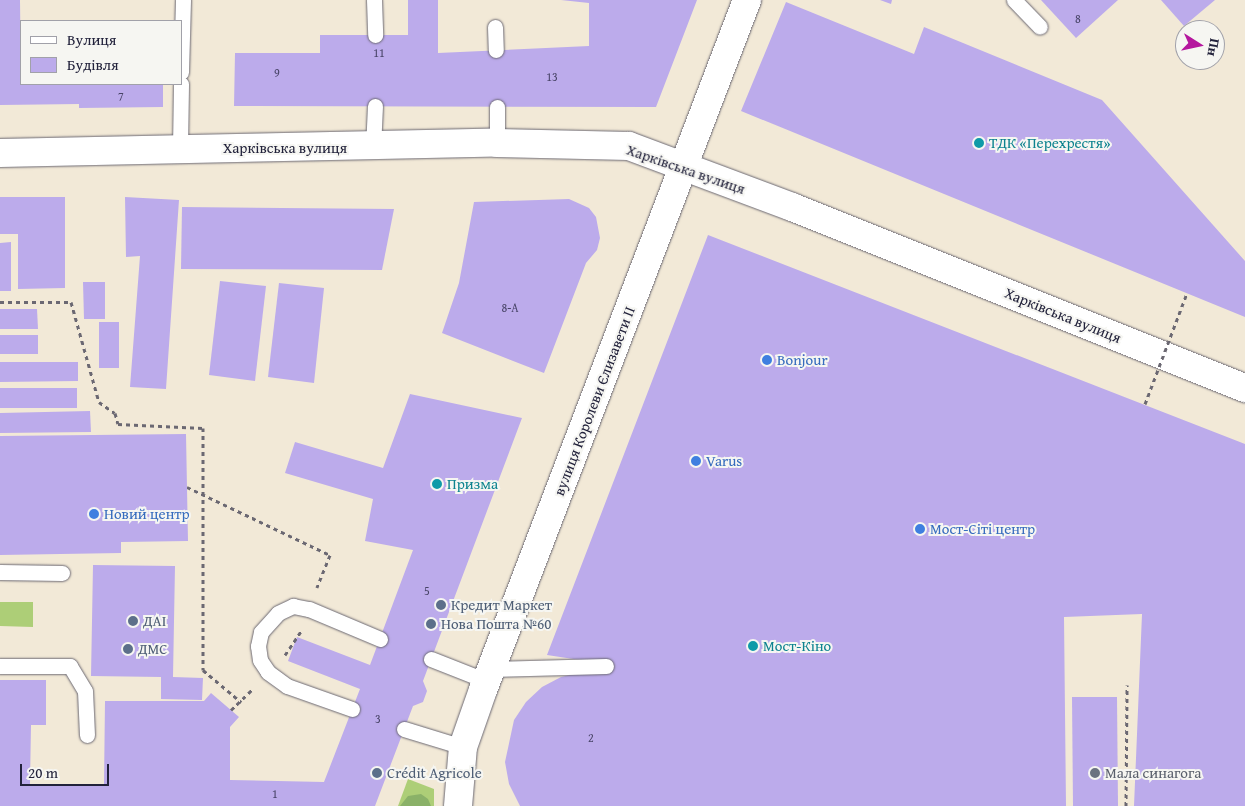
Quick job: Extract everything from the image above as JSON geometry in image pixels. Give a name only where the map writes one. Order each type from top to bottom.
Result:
[{"type":"street","name":"вулиця Королеви Єлизавети ІІ","points":[[458,806],[463,747],[747,0]]},
{"type":"street","name":"Харківська вулиця","points":[[0,153],[180,148],[373,148],[497,144],[629,146],[1245,388]]},
{"type":"lane","points":[[182,36],[183,0]]},
{"type":"lane","points":[[374,0],[375,35]]},
{"type":"lane","points":[[1014,0],[1040,27]]},
{"type":"lane","points":[[495,27],[496,50]]},
{"type":"lane","points":[[180,148],[181,85]]},
{"type":"lane","points":[[373,148],[374,106]]},
{"type":"lane","points":[[497,107],[497,144]]},
{"type":"lane","points":[[0,572],[62,573]]},
{"type":"lane","points":[[352,709],[287,686],[268,672],[260,660],[258,646],[268,622],[293,606],[309,609],[380,639]]},
{"type":"lane","points":[[431,659],[489,675],[606,666]]},
{"type":"lane","points":[[0,666],[70,666],[85,690],[87,735]]},
{"type":"lane","points":[[404,730],[463,747]]},
{"type":"path","points":[[1145,404],[1187,293]]},
{"type":"path","points":[[0,302],[71,302],[99,402],[115,413],[118,424],[203,428],[203,670],[241,702]]},
{"type":"path","points":[[187,487],[204,497],[330,555],[300,633],[268,672],[241,702],[231,710]]},
{"type":"path","points":[[1126,685],[1126,806]]},
{"type":"green space","points":[[0,602],[33,602],[33,627],[0,626]]},
{"type":"green space","points":[[408,779],[434,789],[434,806],[398,806]]},
{"type":"green space","points":[[421,794],[428,799],[431,806],[400,806],[408,796]]},
{"type":"building","points":[[0,0],[20,0],[20,85],[163,85],[163,107],[79,108],[79,104],[0,105]]},
{"type":"building","points":[[408,0],[438,0],[438,53],[589,46],[589,3],[561,0],[697,0],[656,107],[234,106],[235,53],[320,53],[320,35],[408,35]]},
{"type":"building","points":[[880,0],[892,0],[891,4]]},
{"type":"building","points":[[1041,0],[1118,0],[1076,38]]},
{"type":"building","points":[[1161,0],[1215,0],[1191,20],[1179,20]]},
{"type":"building","name":"ТДК «Перехрестя»","points":[[786,2],[914,54],[924,27],[1102,100],[1245,261],[1245,317],[741,111]]},
{"type":"building","points":[[0,197],[65,197],[65,288],[18,289],[18,234],[0,234]]},
{"type":"building","points":[[125,197],[179,200],[166,389],[130,387],[140,256],[126,257]]},
{"type":"building","points":[[569,199],[589,208],[596,217],[600,238],[597,250],[586,263],[544,373],[442,333],[459,283],[474,202]]},
{"type":"building","points":[[182,207],[394,209],[382,270],[181,269]]},
{"type":"building","name":"Мост-Сіті центр","points":[[708,235],[1245,444],[1245,806],[1134,806],[1142,614],[1064,617],[1066,806],[520,806],[509,784],[505,762],[514,720],[526,702],[542,687],[561,677],[582,672],[580,660],[547,655]]},
{"type":"building","points":[[11,242],[11,291],[0,291],[0,243]]},
{"type":"building","points":[[220,281],[266,286],[255,381],[209,375]]},
{"type":"building","points":[[83,282],[105,282],[105,319],[84,319]]},
{"type":"building","points":[[279,283],[324,288],[314,383],[268,377]]},
{"type":"building","points":[[0,309],[37,309],[38,329],[0,329]]},
{"type":"building","points":[[99,322],[119,322],[119,368],[99,368]]},
{"type":"building","points":[[0,335],[38,335],[38,354],[0,354]]},
{"type":"building","points":[[0,362],[78,362],[78,381],[0,382]]},
{"type":"building","points":[[0,388],[77,388],[77,408],[0,408]]},
{"type":"building","points":[[410,394],[522,418],[423,681],[427,691],[423,702],[413,706],[375,806],[0,806],[0,680],[46,680],[46,725],[31,725],[30,784],[104,784],[105,701],[204,701],[211,693],[239,717],[230,727],[230,780],[324,782],[360,689],[288,661],[297,637],[370,665],[413,550],[365,541],[373,499],[285,473],[295,442],[383,468]]},
{"type":"building","points":[[90,411],[91,432],[0,433],[0,413]]},
{"type":"building","name":"Новий центр","points":[[186,434],[188,541],[121,542],[121,553],[0,555],[0,436]]},
{"type":"building","name":"ДАІ","points":[[93,565],[175,566],[173,677],[203,678],[202,700],[161,699],[161,677],[91,676]]},
{"type":"building","points":[[1072,697],[1117,697],[1118,806],[1073,806]]},
{"type":"place","name":"ТДК «Перехрестя»","points":[[979,143]]},
{"type":"place","name":"Bonjour","points":[[767,360]]},
{"type":"place","name":"Varus","points":[[696,461]]},
{"type":"place","name":"Призма","points":[[437,484]]},
{"type":"place","name":"Новий центр","points":[[94,514]]},
{"type":"place","name":"Мост-Сіті центр","points":[[920,529]]},
{"type":"place","name":"Кредит Маркет","points":[[441,605]]},
{"type":"place","name":"ДАІ","points":[[133,621]]},
{"type":"place","name":"Нова Пошта №60","points":[[431,624]]},
{"type":"place","name":"Мост-Кіно","points":[[753,646]]},
{"type":"place","name":"ДМС","points":[[128,649]]},
{"type":"place","name":"Crédit Agricole","points":[[377,773]]},
{"type":"place","name":"Мала синагога","points":[[1095,773]]}]
